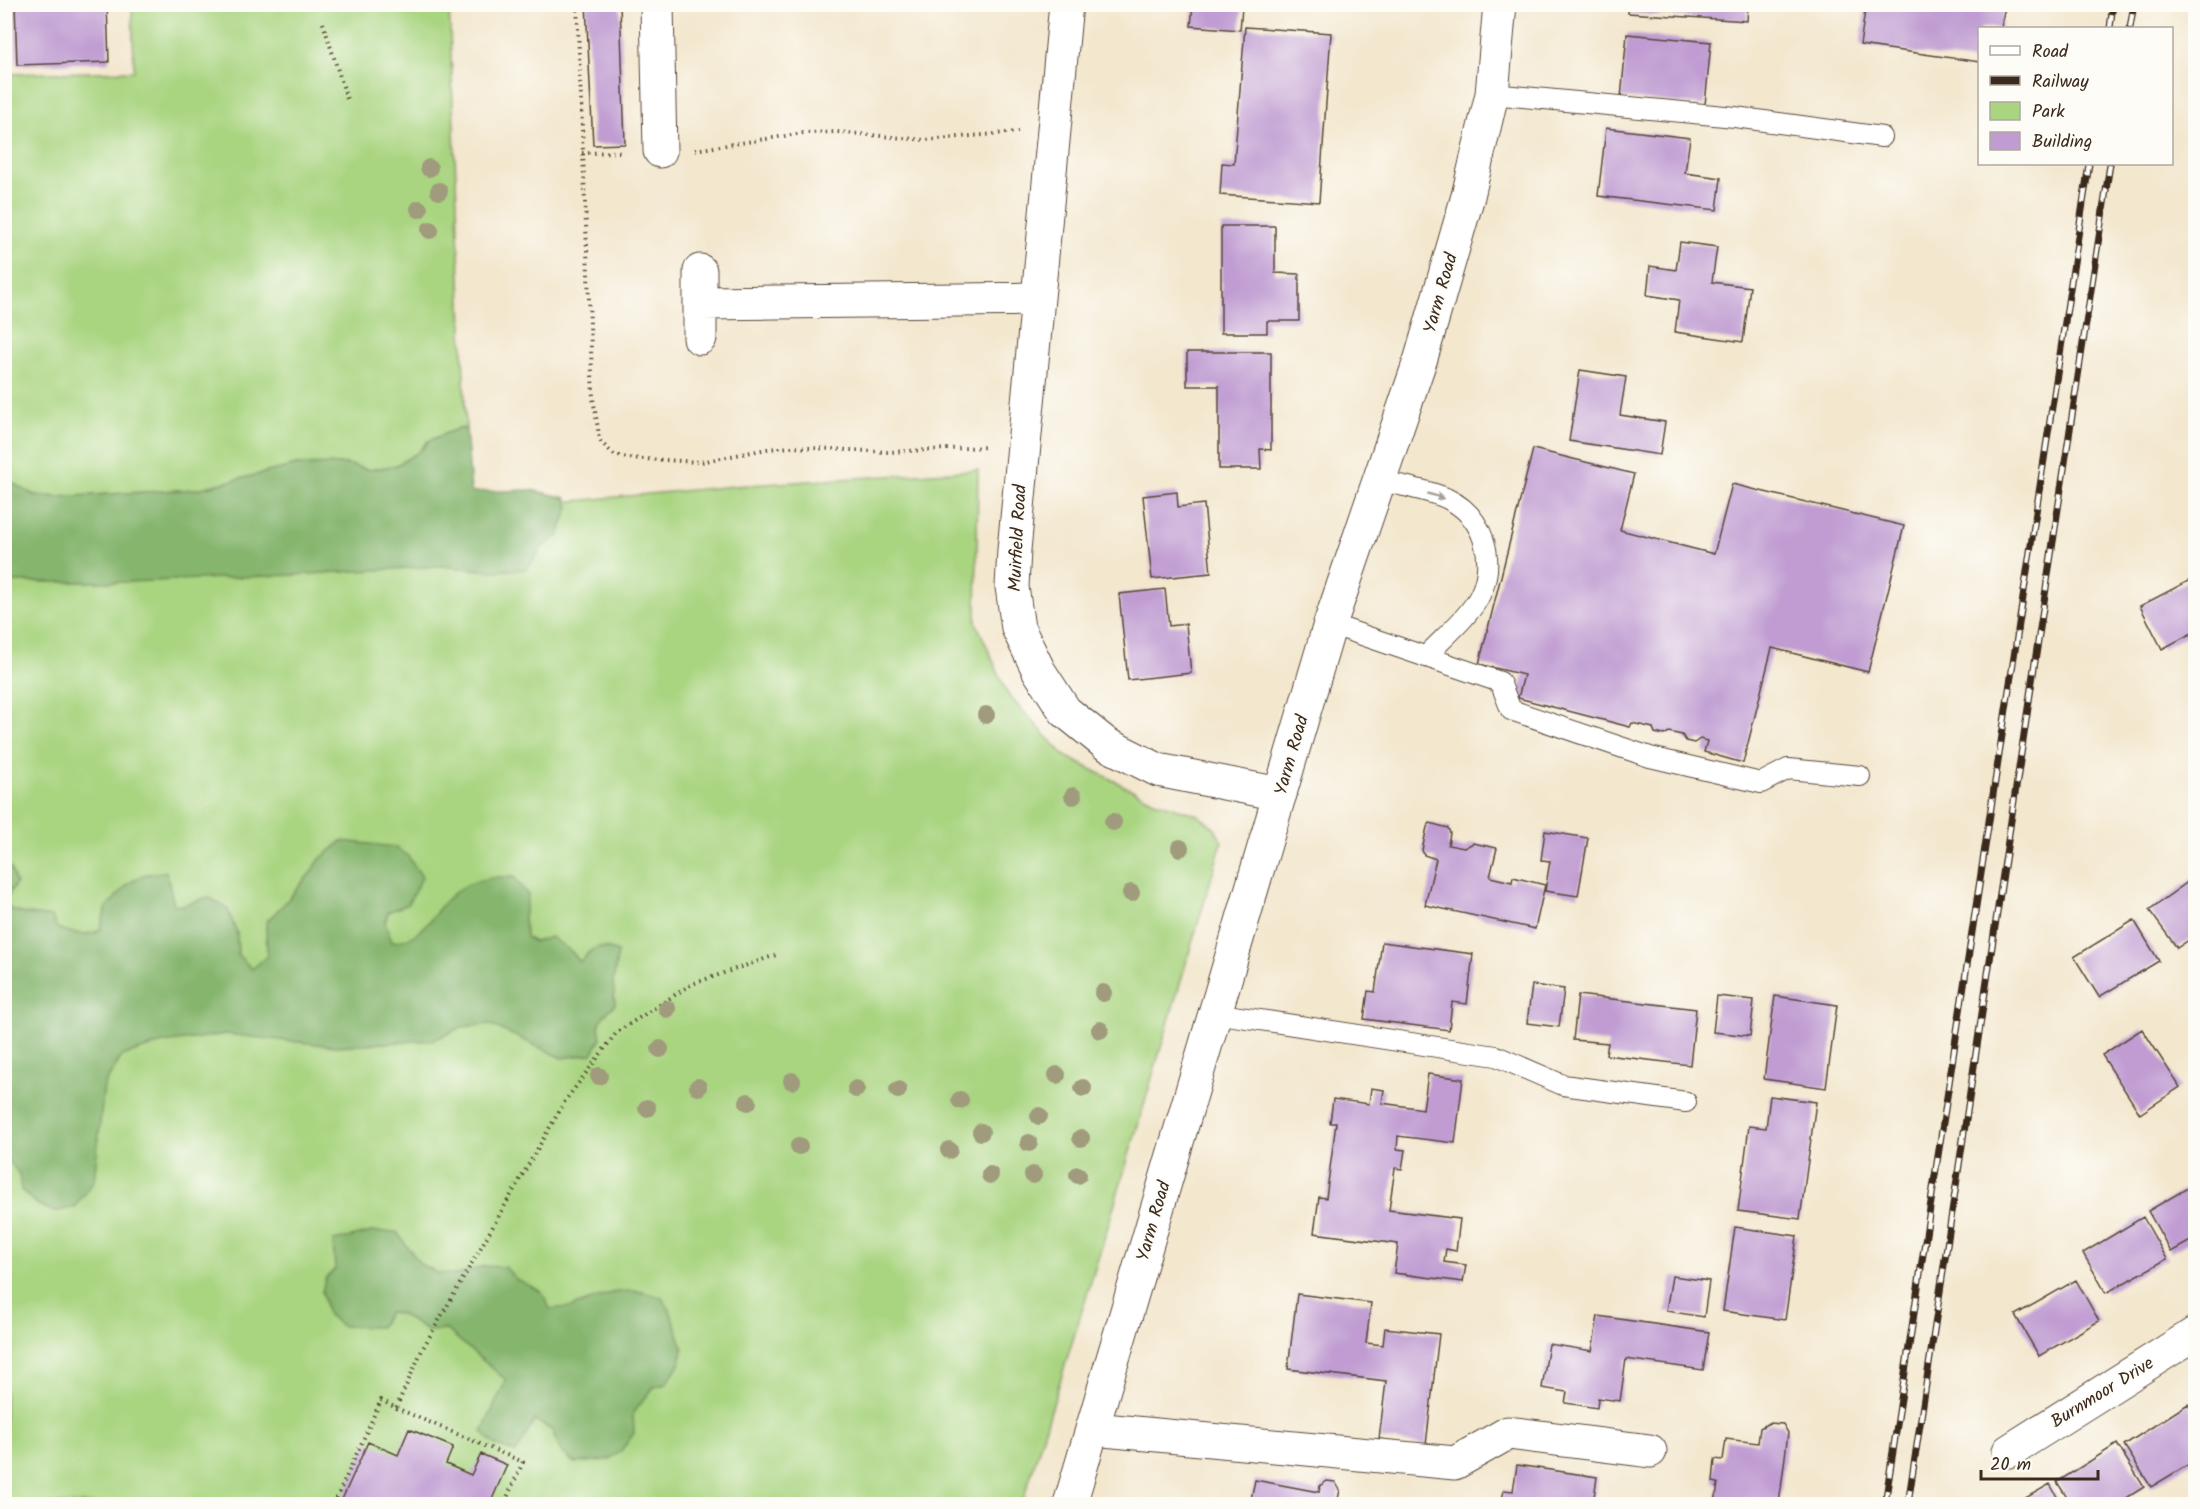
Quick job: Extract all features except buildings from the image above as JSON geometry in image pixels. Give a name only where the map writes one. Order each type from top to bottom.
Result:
[{"type":"street","points":[[657,4],[660,152]]},
{"type":"street","name":"Muirfield Road","points":[[1066,4],[1012,587],[1018,628],[1040,671],[1065,711],[1106,744],[1158,770],[1280,794]]},
{"type":"street","name":"Yarm Road","points":[[1070,1504],[1330,624],[1421,358],[1468,196],[1492,94],[1500,4]]},
{"type":"street","points":[[700,271],[700,338]]},
{"type":"street","points":[[701,303],[1037,299]]},
{"type":"street","name":"Burnmoor Drive","points":[[2009,1451],[2196,1333]]},
{"type":"street","points":[[1093,1428],[1455,1463],[1508,1433],[1650,1451]]},
{"type":"lane","points":[[1492,94],[1735,117],[1882,137]]},
{"type":"lane","points":[[1379,480],[1445,498],[1466,510],[1478,527],[1486,546],[1487,573],[1479,596],[1425,657]]},
{"type":"lane","points":[[1330,624],[1500,682],[1511,710],[1650,757],[1761,783],[1788,769],[1860,776]]},
{"type":"lane","points":[[1214,1013],[1496,1056],[1563,1085],[1686,1102]]},
{"type":"path","points":[[323,23],[347,99]]},
{"type":"path","points":[[582,153],[703,149],[804,133],[837,132],[925,140],[1022,132]]},
{"type":"path","points":[[396,1407],[423,1348],[565,1101],[616,1032],[692,984],[779,954]]},
{"type":"path","points":[[334,1504],[381,1400],[523,1462],[504,1504]]},
{"type":"green space","points":[[5,5],[8,74],[134,71],[132,5],[449,5],[466,429],[459,428],[428,441],[417,453],[397,465],[369,470],[346,464],[297,465],[198,489],[58,497],[34,495],[5,479]]},
{"type":"green space","points":[[459,428],[466,429],[471,492],[531,490],[566,498],[569,507],[559,535],[542,547],[527,569],[491,571],[441,566],[127,582],[5,582],[5,479],[34,495],[58,497],[198,489],[297,465],[346,464],[369,470],[397,465],[417,453],[428,441]]},
{"type":"green space","points":[[978,470],[976,622],[1008,695],[1065,756],[1154,801],[1198,815],[1215,829],[1222,842],[1105,1236],[1022,1504],[5,1504],[5,554],[734,486]]},
{"type":"green space","points":[[342,841],[395,847],[408,856],[422,877],[408,904],[388,912],[385,923],[392,942],[405,940],[415,935],[460,889],[487,879],[514,877],[528,895],[524,918],[526,937],[534,942],[551,937],[572,952],[580,962],[596,948],[618,952],[613,982],[615,1004],[602,1018],[599,1027],[601,1038],[592,1054],[562,1058],[489,1024],[462,1027],[433,1040],[335,1046],[226,1034],[163,1043],[122,1056],[104,1085],[94,1181],[75,1207],[54,1212],[37,1204],[21,1190],[19,1174],[5,1156],[5,865],[11,868],[16,884],[7,896],[8,908],[22,913],[52,917],[57,928],[84,934],[100,930],[106,908],[128,884],[143,875],[166,871],[174,905],[184,905],[208,897],[227,908],[237,933],[238,955],[252,969],[267,956],[266,922],[285,903],[320,859]]},
{"type":"green space","points":[[372,1232],[397,1232],[420,1264],[438,1273],[457,1275],[484,1266],[505,1267],[516,1279],[542,1292],[550,1309],[572,1307],[615,1292],[638,1291],[661,1297],[670,1310],[683,1348],[680,1363],[666,1384],[654,1387],[633,1413],[634,1433],[621,1451],[608,1460],[574,1463],[560,1450],[552,1430],[535,1420],[516,1453],[495,1445],[482,1432],[506,1380],[447,1330],[427,1331],[400,1314],[389,1312],[380,1327],[342,1326],[328,1315],[322,1292],[325,1279],[335,1269],[333,1241]]},
{"type":"railway","points":[[2110,27],[2113,4]]},
{"type":"railway","points":[[2130,27],[2134,4]]},
{"type":"railway","points":[[1885,1504],[2089,165]]},
{"type":"railway","points":[[1908,1504],[2110,165]]}]
